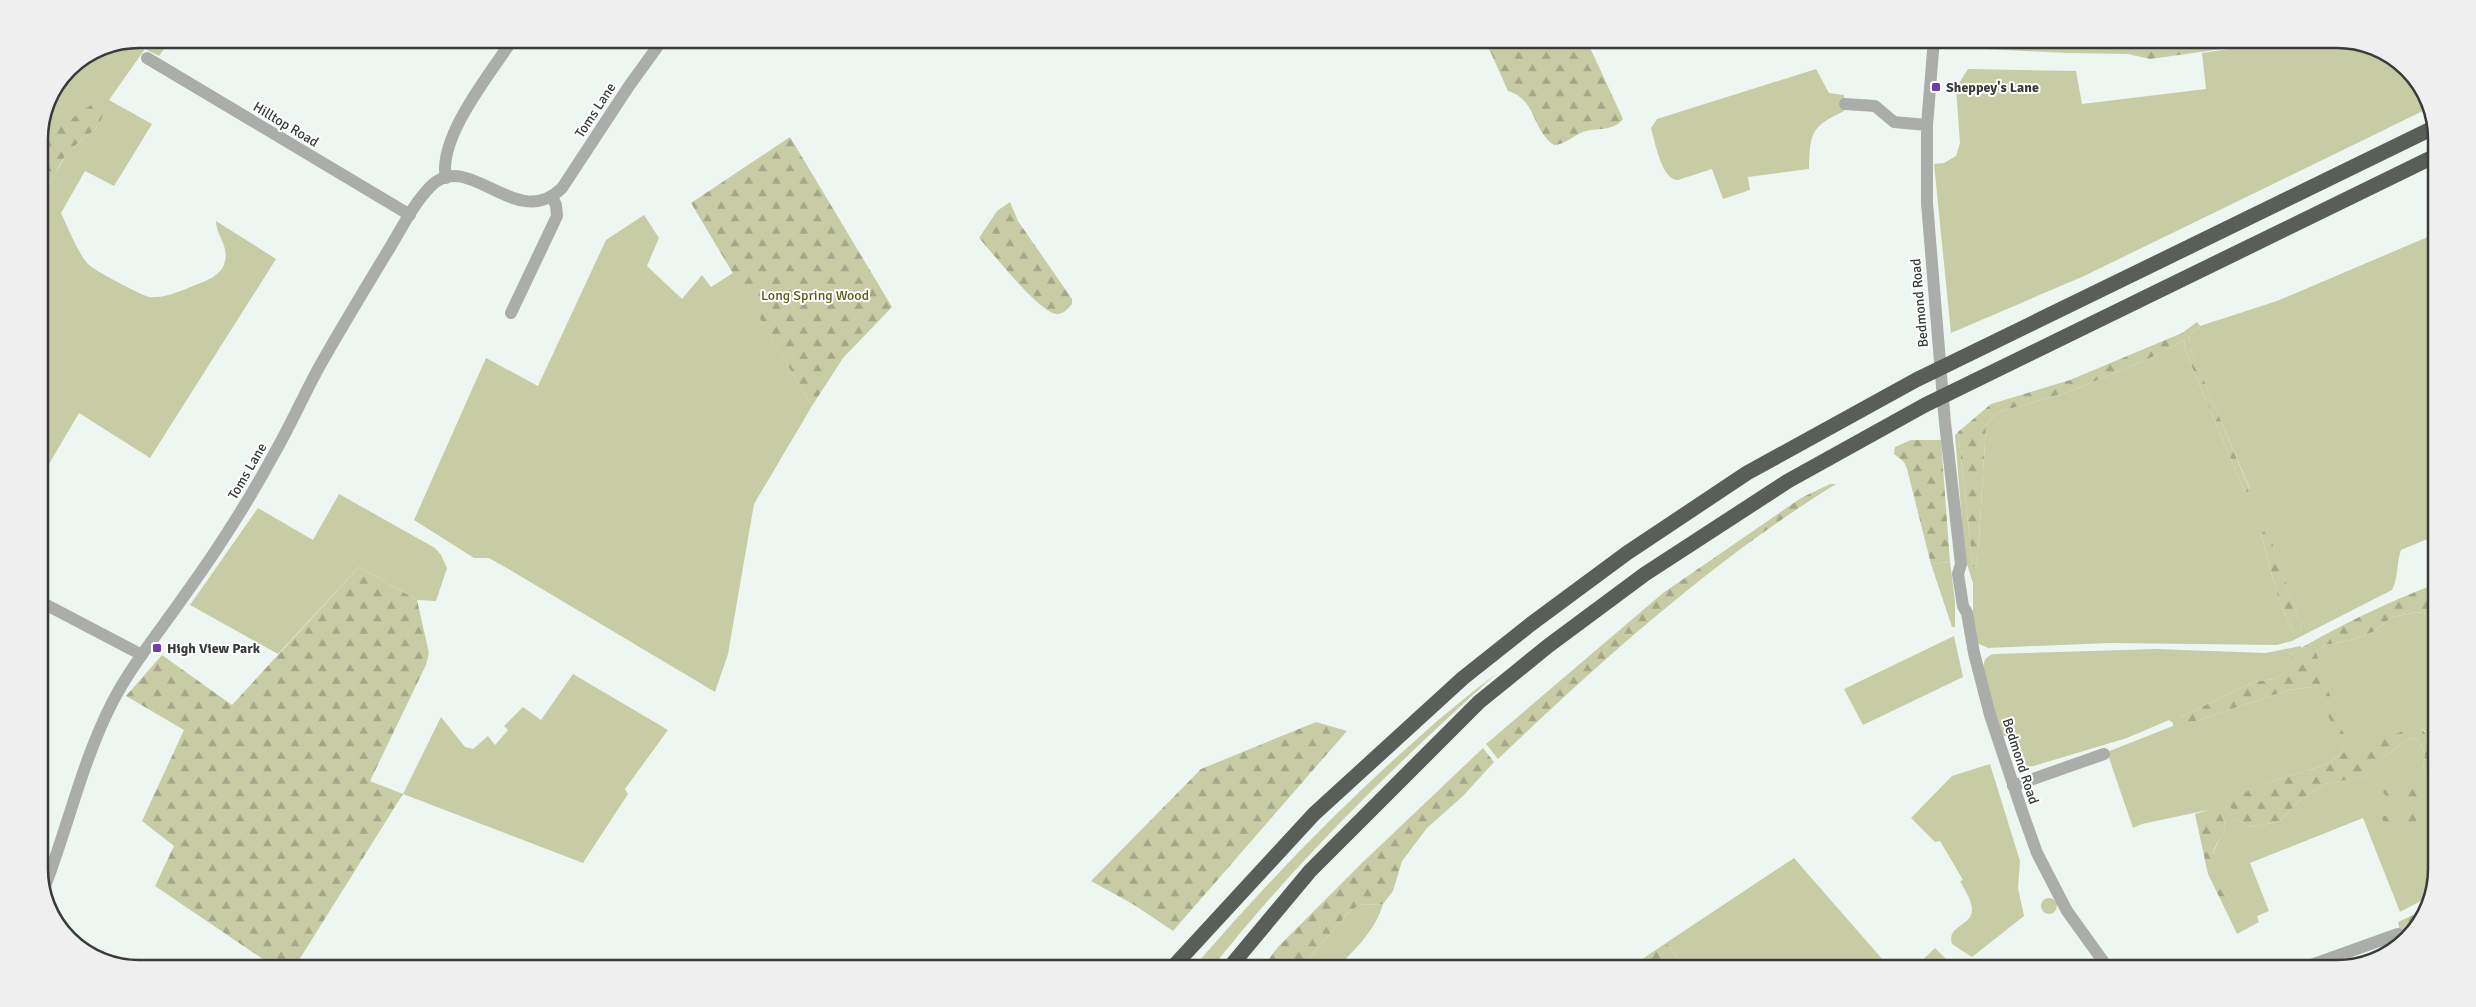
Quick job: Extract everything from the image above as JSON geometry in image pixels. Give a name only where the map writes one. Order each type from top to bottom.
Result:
[{"type":"highway","points":[[1179,960],[1314,814],[1463,678],[1531,624],[1635,547],[1747,473],[1916,380],[2428,131]]},
{"type":"highway","points":[[1236,960],[1310,871],[1478,702],[1548,646],[1645,574],[1788,481],[1925,405],[2428,159]]},
{"type":"street","points":[[507,48],[459,121],[445,161],[446,178],[456,176],[470,178],[504,195],[526,202],[538,202],[552,197],[556,205],[557,216],[511,313]]},
{"type":"street","name":"Toms Lane","points":[[552,197],[562,188],[628,86],[656,48]]},
{"type":"street","name":"Bedmond Road","points":[[1933,48],[1927,125],[1927,203],[1945,423],[1961,564],[1958,574],[1963,606],[1967,613],[1974,653],[1990,715],[2037,853],[2067,912],[2102,960]]},
{"type":"street","name":"Hilltop Road","points":[[148,58],[410,215]]},
{"type":"street","points":[[1845,104],[1875,106],[1894,122],[1927,125]]},
{"type":"street","name":"Toms Lane","points":[[48,877],[96,739],[114,699],[142,655],[226,536],[275,453],[323,361],[410,215],[430,188],[446,178]]},
{"type":"street","points":[[48,606],[142,655]]},
{"type":"street","points":[[2013,786],[2104,754]]},
{"type":"street","points":[[2325,960],[2398,934]]},
{"type":"green space","points":[[165,48],[159,56],[145,49],[109,100],[152,124],[114,186],[85,171],[61,213],[73,240],[88,264],[117,282],[149,297],[171,294],[203,282],[221,271],[226,256],[216,221],[276,259],[150,458],[79,413],[48,466],[48,185],[68,152],[97,127],[56,130],[48,139],[49,121],[54,104],[74,74],[88,63],[104,54],[121,49]]},
{"type":"green space","points":[[1488,48],[1590,48],[1623,119],[1615,126],[1586,131],[1558,145],[1554,145],[1541,131],[1524,101],[1508,91]]},
{"type":"green space","points":[[1967,48],[2128,48],[2128,54]]},
{"type":"green space","points":[[2128,48],[2230,48],[2150,59],[2128,54]]},
{"type":"green space","points":[[2236,48],[2343,48],[2367,52],[2393,66],[2402,74],[2410,83],[2424,110],[2084,276],[1951,333],[1934,164],[1944,163],[1956,156],[1960,143],[1956,88],[1968,69],[2076,71],[2082,104],[2206,89],[2202,53]]},
{"type":"green space","points":[[1816,69],[1829,93],[1844,95],[1844,111],[1825,122],[1814,132],[1810,147],[1809,169],[1748,177],[1750,190],[1723,199],[1712,169],[1678,180],[1672,179],[1663,168],[1651,128],[1657,119]]},
{"type":"green space","points":[[91,105],[97,105],[103,109],[100,122],[65,156],[48,183],[48,139],[56,130]]},
{"type":"green space","name":"Long Spring Wood","points":[[790,137],[892,307],[843,358],[812,406],[691,203]]},
{"type":"green space","points":[[1010,202],[1018,221],[1072,299],[1072,304],[1061,313],[1057,314],[1049,311],[1039,304],[1016,281],[979,238],[997,211]]},
{"type":"green space","points":[[644,215],[659,238],[647,266],[682,299],[702,275],[711,287],[733,273],[812,406],[754,504],[728,654],[715,692],[505,567],[489,558],[474,558],[414,520],[486,358],[538,386],[606,240]]},
{"type":"green space","points":[[2428,237],[2428,539],[2401,550],[2396,580],[2392,590],[2292,641],[2277,645],[2110,643],[1988,648],[1977,643],[1973,624],[1973,583],[1965,558],[1955,435],[1958,432],[1973,567],[1977,568],[1986,426],[1996,413],[2071,391],[2148,359],[2185,340],[2184,346],[2187,355],[2245,493],[2250,489],[2189,345],[2190,334],[2200,326],[2277,301]],"holes":[[[2267,529],[2302,629],[2293,633],[2278,597],[2261,534]]]},
{"type":"green space","points":[[2197,322],[2200,326],[2190,334],[2189,345],[2250,490],[2245,493],[2187,355],[2184,346],[2185,340],[2148,359],[2071,391],[1996,413],[1986,426],[1977,568],[1973,567],[1958,432],[1991,404],[2070,380],[2182,333]]},
{"type":"green space","points":[[1911,440],[1941,440],[1950,562],[1931,564],[1907,469],[1904,462],[1894,454],[1895,447]]},
{"type":"green space","points":[[1830,484],[1836,484],[1790,514],[1702,578],[1618,648],[1498,759],[1486,744],[1663,593],[1801,498]]},
{"type":"green space","points":[[339,494],[435,548],[441,555],[447,568],[436,601],[417,600],[359,567],[278,654],[190,605],[258,508],[313,540]]},
{"type":"green space","points":[[2267,528],[2302,629],[2298,633],[2293,633],[2278,597],[2261,534]]},
{"type":"green space","points":[[1950,562],[1955,601],[1955,627],[1952,627],[1931,564]]},
{"type":"green space","points":[[359,567],[417,600],[429,653],[426,665],[370,781],[403,794],[299,960],[264,960],[155,886],[174,846],[142,821],[184,730],[126,696],[162,655],[232,705]]},
{"type":"green space","points":[[2428,587],[2428,614],[2418,612],[2392,617],[2375,631],[2355,639],[2325,645],[2316,652],[2338,721],[2332,723],[2312,687],[2288,690],[2190,723],[2180,723],[2180,717],[2254,682],[2273,679],[2295,667],[2291,654],[2326,634]]},
{"type":"green space","points":[[2418,612],[2428,614],[2428,737],[2425,731],[2418,726],[2353,752],[2341,729],[2336,731],[2344,752],[2327,764],[2268,783],[2235,819],[2253,827],[2280,821],[2300,800],[2325,784],[2370,775],[2383,757],[2411,738],[2418,740],[2425,754],[2423,769],[2428,778],[2428,880],[2423,900],[2400,912],[2363,818],[2250,863],[2269,911],[2257,916],[2259,922],[2237,934],[2228,915],[2231,902],[2218,880],[2212,861],[2225,827],[2222,816],[2217,808],[2142,824],[2133,828],[2107,752],[2173,726],[2173,723],[2169,720],[2127,738],[2020,770],[2009,735],[2001,737],[1983,668],[1986,659],[1994,654],[2156,649],[2266,653],[2300,646],[2302,648],[2291,654],[2296,667],[2273,679],[2254,682],[2180,717],[2180,723],[2190,723],[2288,690],[2312,687],[2321,668],[2316,652],[2325,645],[2355,639],[2375,631],[2392,617]]},
{"type":"green space","points":[[1954,636],[1963,677],[1863,725],[1844,689]]},
{"type":"green space","points":[[1497,673],[1348,814],[1278,889],[1218,960],[1200,960],[1274,878],[1359,792],[1437,721]]},
{"type":"green space","points":[[573,674],[668,730],[625,789],[628,794],[583,863],[403,794],[441,717],[465,747],[473,749],[488,736],[495,745],[508,730],[504,726],[523,707],[541,720]]},
{"type":"green space","points":[[1316,722],[1347,731],[1173,931],[1136,906],[1091,881],[1201,769]]},
{"type":"green space","points":[[2418,725],[2428,737],[2428,778],[2423,769],[2425,754],[2418,740],[2411,738],[2383,757],[2371,775],[2325,784],[2300,800],[2280,821],[2253,827],[2235,819],[2228,799],[2268,783],[2327,764],[2344,752],[2335,731],[2341,728],[2353,751]]},
{"type":"green space","points":[[1483,748],[1494,762],[1463,796],[1427,828],[1402,861],[1393,891],[1383,904],[1359,905],[1348,913],[1308,960],[1268,960],[1278,947],[1363,862]]},
{"type":"green space","points":[[1990,764],[2020,861],[2018,888],[2024,916],[1972,957],[1952,944],[1951,938],[1956,929],[1969,919],[1971,914],[1970,901],[1960,881],[1963,880],[1940,841],[1935,842],[1911,818],[1952,776]]},
{"type":"green space","points":[[2406,783],[2417,786],[2421,795],[2423,806],[2420,819],[2408,826],[2388,828],[2383,823],[2382,816],[2411,815],[2412,806],[2405,793],[2386,796],[2382,791]]},
{"type":"green space","points":[[2217,807],[2225,824],[2225,829],[2217,843],[2213,862],[2219,881],[2231,902],[2228,915],[2208,874],[2195,814]]},
{"type":"green space","points":[[1794,858],[1883,960],[1680,960],[1666,943]]},
{"type":"green space","points":[[2049,898],[2057,906],[2049,914],[2041,906]]},
{"type":"green space","points":[[1383,904],[1375,923],[1358,946],[1345,960],[1308,960],[1348,913],[1359,905]]},
{"type":"green space","points":[[2416,913],[2410,924],[2401,933],[2398,922]]},
{"type":"green space","points":[[1666,943],[1680,960],[1641,960]]},
{"type":"green space","points":[[1935,948],[1947,960],[1922,960]]},
{"type":"place","name":"Sheppey's Lane","points":[[1936,87]]},
{"type":"place","name":"High View Park","points":[[157,648]]}]
